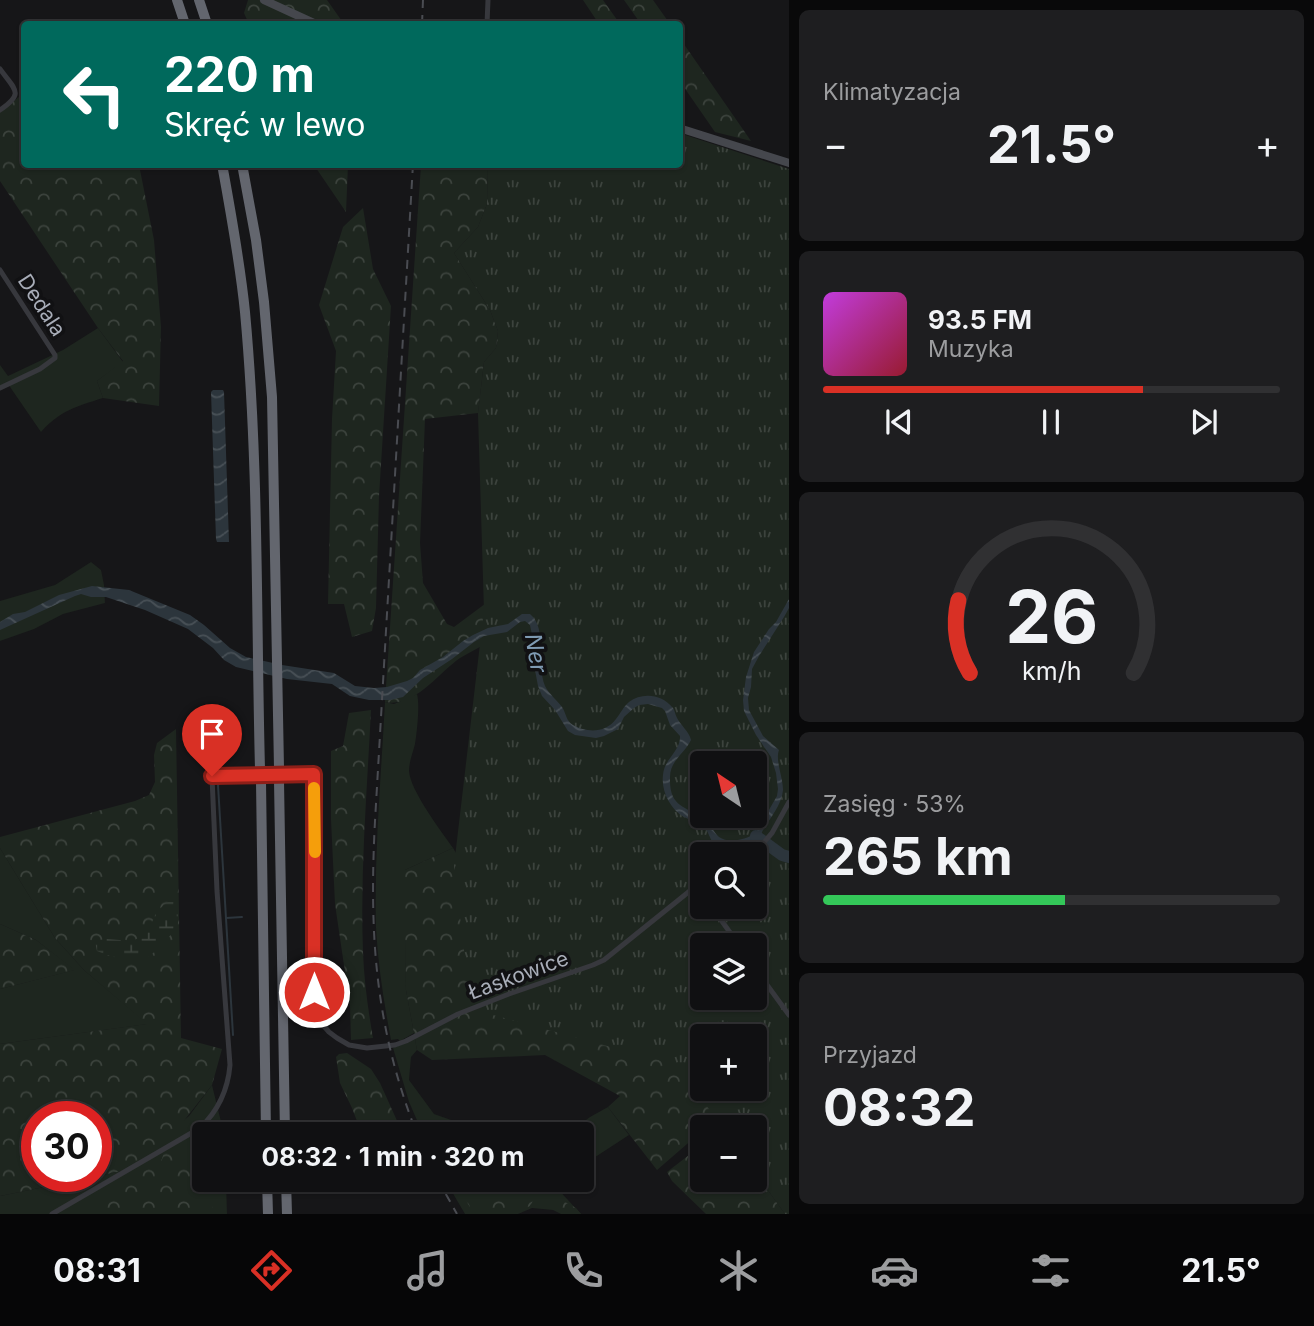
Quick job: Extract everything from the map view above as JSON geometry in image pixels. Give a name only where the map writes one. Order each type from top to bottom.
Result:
[{"type":"highway","points":[[177,0],[184,21]]},
{"type":"highway","points":[[199,0],[205,21]]},
{"type":"highway","points":[[223,168],[244,309],[250,380],[256,527],[266,1122]]},
{"type":"highway","points":[[244,168],[264,302],[272,397],[285,1122]]},
{"type":"highway","points":[[267,1192],[268,1214]]},
{"type":"highway","points":[[286,1192],[287,1214]]},
{"type":"street","points":[[264,0],[310,21]]},
{"type":"street","points":[[487,21],[488,0]]},
{"type":"street","points":[[0,69],[16,95],[0,110]]},
{"type":"street","points":[[683,129],[789,163]]},
{"type":"street","name":"Dedala","points":[[0,270],[55,355],[55,358],[40,369],[0,388]]},
{"type":"street","name":"Łaskowice","points":[[52,1214],[200,1128],[213,1113],[226,1088],[230,1065],[212,776],[314,774],[314,992],[323,1025],[349,1045],[385,1047],[403,1042],[458,1014],[593,965],[604,960],[690,892]]},
{"type":"street","points":[[765,842],[789,802]]},
{"type":"street","points":[[767,985],[789,1015]]},
{"type":"green space","points":[[248,0],[327,0],[342,21],[248,21],[244,13]]},
{"type":"green space","points":[[583,0],[603,0],[618,21],[597,21]]},
{"type":"green space","points":[[624,0],[653,0],[668,21],[639,21]]},
{"type":"green space","points":[[683,43],[751,141],[715,132],[683,86]]},
{"type":"green space","points":[[21,95],[21,168],[140,168],[154,240],[161,327],[159,406],[103,398],[97,381],[123,361],[0,181],[0,112]]},
{"type":"green space","points":[[683,134],[789,169],[789,1214],[785,1214],[767,1189],[767,1115],[713,1115],[703,1101],[767,1101],[767,1024],[690,1024],[690,1083],[677,1065],[471,1009],[454,866],[484,610],[478,413],[484,362],[496,348],[498,331],[490,310],[454,253],[478,227],[487,204],[488,168],[683,168]]},
{"type":"green space","points":[[316,168],[348,168],[346,212]]},
{"type":"green space","points":[[421,168],[488,168],[487,204],[478,227],[454,253],[490,310],[498,331],[496,348],[484,362],[478,413],[425,419],[420,543],[423,583],[447,624],[454,627],[497,595],[775,738],[767,768],[767,751],[690,751],[690,810],[485,644],[460,658],[426,688],[406,700],[385,702]]},
{"type":"green space","points":[[363,208],[373,269],[391,306],[379,496],[376,608],[372,631],[352,637],[344,604],[328,604],[336,351],[319,305],[343,227]]},
{"type":"green space","points":[[98,328],[123,362],[97,381],[103,398],[62,414],[41,432],[8,384],[0,386],[0,365],[8,376],[63,350]]},
{"type":"green space","points":[[91,562],[101,570],[105,603],[63,614],[34,629],[0,641],[0,601],[55,585]]},
{"type":"green space","points":[[417,694],[418,719],[409,771],[427,810],[453,848],[405,870],[406,990],[414,1033],[400,1041],[391,1040],[378,956],[378,815],[385,702],[394,704]]},
{"type":"green space","points":[[371,710],[362,922],[364,974],[373,1038],[351,1040],[350,1006],[335,904],[331,751],[343,746],[349,713]]},
{"type":"green space","points":[[176,729],[181,1038],[222,1049],[212,1085],[169,1140],[122,1171],[112,1173],[112,1101],[21,1101],[21,1192],[0,1196],[0,1044],[147,1024],[84,970],[55,938],[0,848],[0,837],[149,795],[155,782],[154,755],[157,743]]},
{"type":"green space","points":[[712,828],[751,828],[747,842],[729,842]]},
{"type":"green space","points":[[0,848],[55,938],[84,970],[148,1024],[0,1044],[0,989],[74,970],[36,940],[0,924]]},
{"type":"green space","points":[[453,848],[487,906],[690,993],[690,1010],[696,1010],[673,1056],[690,1080],[690,1101],[705,1101],[715,1115],[690,1115],[690,1141],[657,1170],[608,1107],[620,1096],[545,1055],[432,1060],[417,1050],[406,990],[401,880],[405,870]]},
{"type":"green space","points":[[168,902],[175,902],[178,923],[169,937],[150,956],[126,960],[97,951],[95,941],[133,941],[143,935],[157,911]]},
{"type":"green space","points":[[0,924],[36,940],[75,970],[0,989]]},
{"type":"green space","points":[[415,1039],[417,1050],[411,1057],[409,1080],[434,1114],[457,1122],[418,1122],[393,1048]]},
{"type":"green space","points":[[347,1053],[371,1069],[398,1122],[357,1122],[340,1083],[336,1057]]},
{"type":"green space","points":[[212,1085],[221,1122],[192,1122],[192,1192],[226,1192],[227,1214],[0,1214],[0,1196],[21,1192],[112,1192],[112,1173],[122,1171],[189,1116]]},
{"type":"green space","points":[[608,1107],[629,1135],[594,1158],[594,1122],[583,1122]]},
{"type":"green space","points":[[192,1147],[192,1192],[209,1192],[214,1214],[94,1214],[103,1202],[101,1194],[112,1192],[112,1186],[117,1183],[160,1164],[164,1153]]},
{"type":"green space","points":[[690,1154],[690,1192],[767,1192],[767,1189],[785,1214],[706,1214],[672,1181],[667,1172]]},
{"type":"green space","points":[[452,1192],[561,1192],[581,1214],[561,1214],[553,1210],[532,1208],[518,1214],[465,1214]]},
{"type":"green space","points":[[461,1192],[538,1192],[530,1206],[514,1214],[474,1214]]},
{"type":"green space","points":[[543,1192],[547,1192],[576,1208],[581,1214],[561,1212],[543,1203]]},
{"type":"water","points":[[213,390],[224,392],[229,542],[217,542],[216,539]]},
{"type":"water","name":"Ner","points":[[92,586],[129,590],[190,615],[230,648],[246,657],[334,673],[355,686],[374,688],[407,681],[473,635],[488,628],[508,624],[522,614],[530,614],[539,628],[541,668],[545,686],[573,725],[590,730],[607,727],[629,702],[640,697],[658,697],[673,708],[691,740],[672,766],[670,787],[675,800],[690,810],[690,819],[675,809],[665,793],[664,769],[678,746],[680,736],[670,725],[665,711],[648,704],[639,705],[624,717],[618,729],[596,738],[575,735],[568,731],[542,696],[538,686],[535,649],[530,625],[525,621],[507,632],[484,636],[474,642],[423,678],[403,697],[369,700],[350,696],[332,684],[287,679],[236,667],[188,629],[106,597],[81,594],[0,630],[0,622],[13,614],[25,612],[59,595]]},
{"type":"water","points":[[789,599],[789,608],[752,669],[748,698],[749,710],[763,736],[779,750],[783,790],[778,806],[767,824],[767,813],[777,796],[776,773],[771,757],[744,711],[743,700],[746,677],[754,652]]},
{"type":"water","points":[[705,828],[712,828],[719,837],[732,840],[742,839],[755,834],[758,828],[764,828],[761,837],[765,840],[714,842]]},
{"type":"waterway","points":[[230,780],[222,781],[218,785],[233,1035]]},
{"type":"waterway","points":[[756,836],[789,857]]},
{"type":"waterway","points":[[226,918],[242,917]]},
{"type":"railway","points":[[422,21],[423,0]]},
{"type":"railway","points":[[413,168],[373,863],[378,980],[392,1056],[413,1122]]},
{"type":"railway","points":[[445,1192],[457,1214]]},
{"type":"slow traffic","points":[[314,788],[315,852]]},
{"type":"route","points":[[212,776],[314,774],[314,992]]}]
